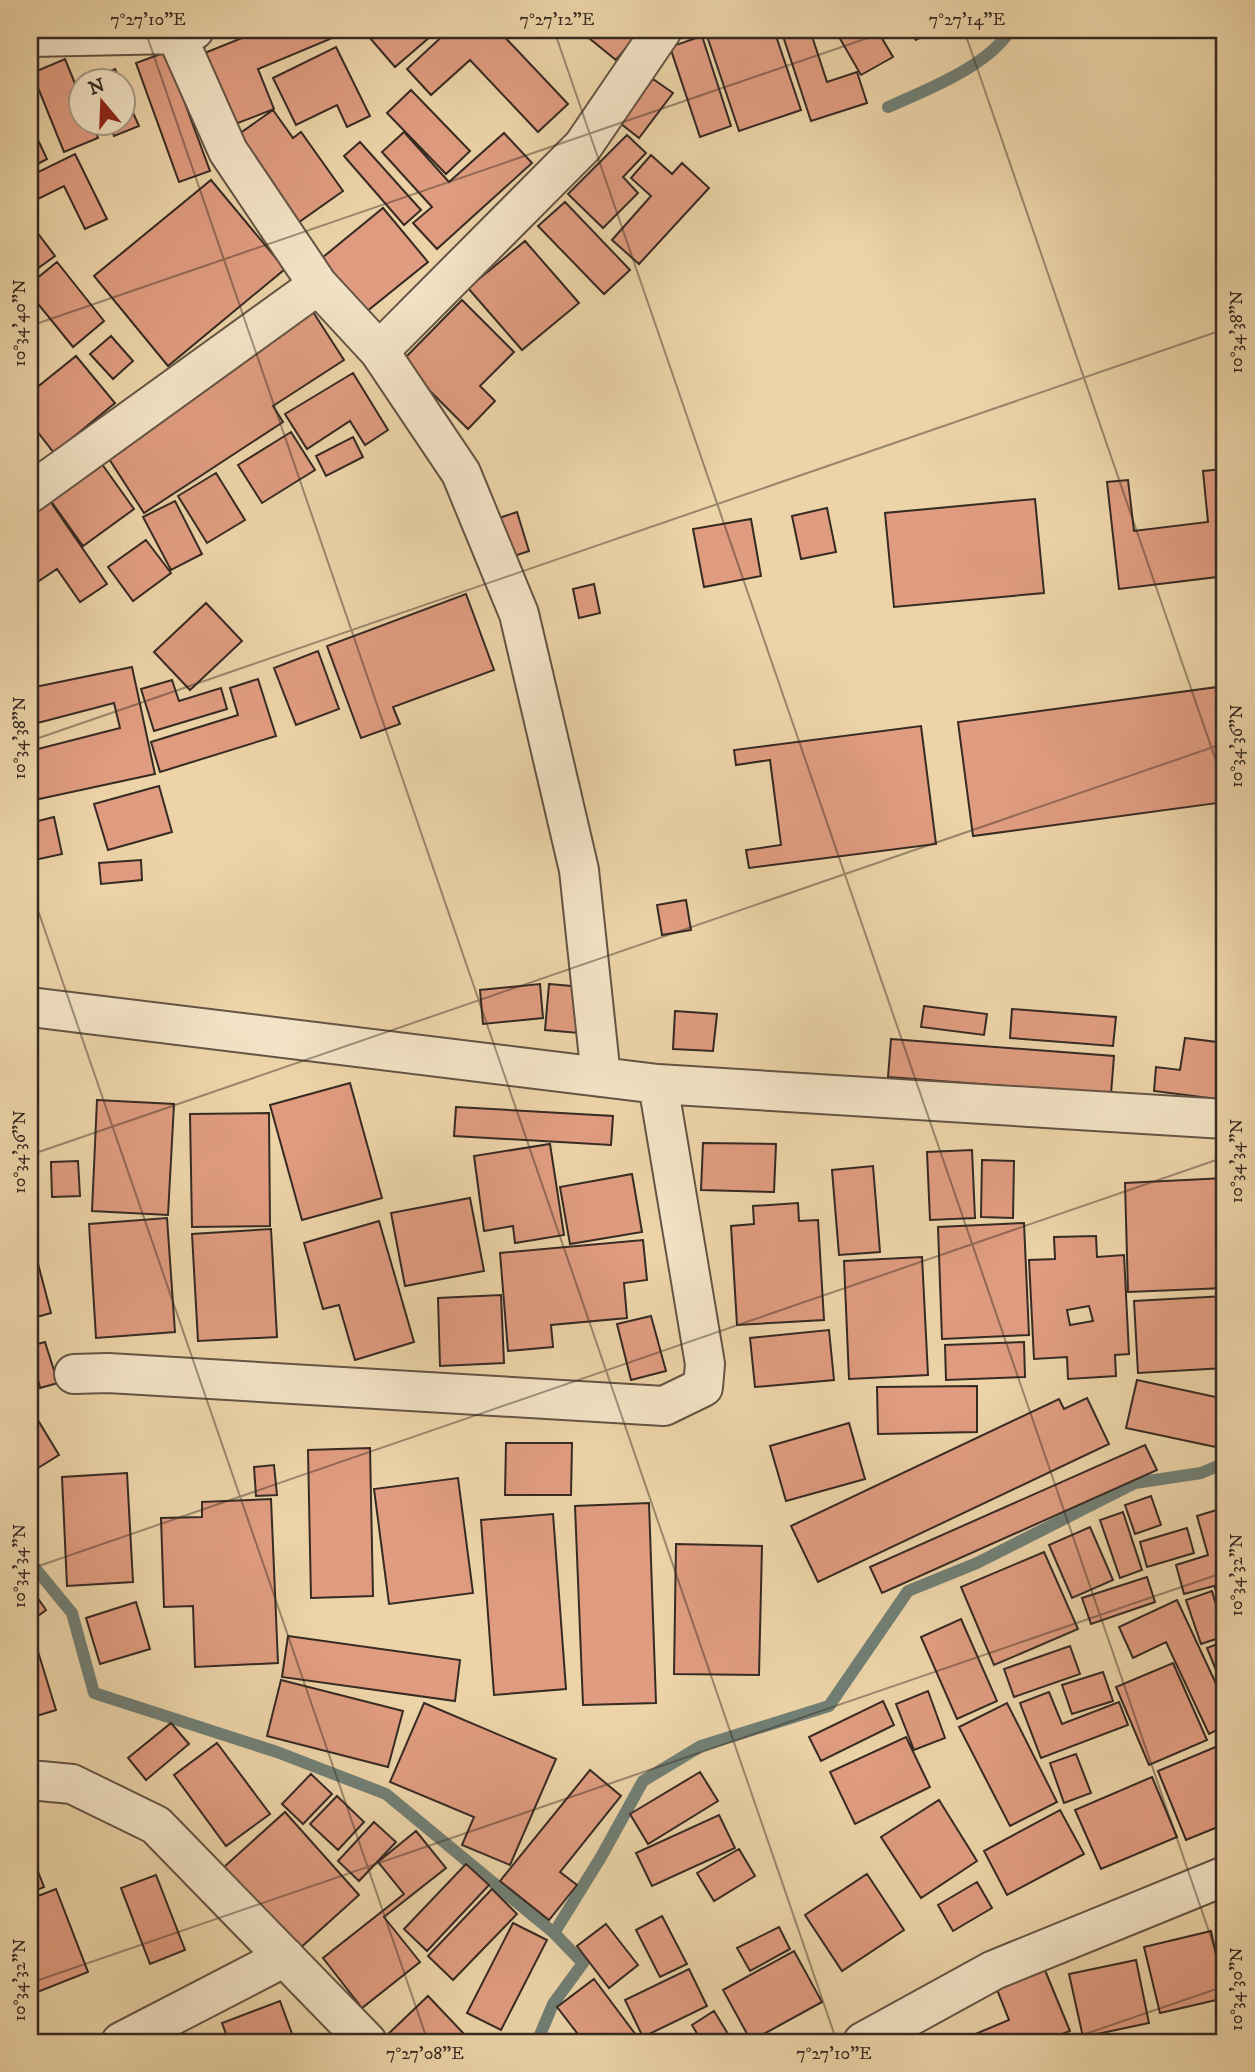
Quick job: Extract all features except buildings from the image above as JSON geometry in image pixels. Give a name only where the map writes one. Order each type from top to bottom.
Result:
[{"type":"street","points":[[379,351],[583,146],[663,30]]},
{"type":"street","points":[[30,37],[185,32],[228,151],[318,285],[379,351],[461,473],[519,614],[579,870],[601,1077]]},
{"type":"street","points":[[30,493],[318,285]]},
{"type":"street","points":[[30,1007],[658,1084],[1225,1119]]},
{"type":"street","points":[[74,1374],[108,1373],[664,1406],[703,1387],[705,1364],[658,1084]]},
{"type":"street","points":[[30,1780],[72,1784],[156,1825],[368,2042]]},
{"type":"street","points":[[863,2042],[994,1970],[1225,1876]]},
{"type":"street","points":[[121,2042],[285,1957]]},
{"type":"waterway","points":[[888,107],[938,85],[972,66],[1001,43],[1010,30]]},
{"type":"waterway","points":[[30,1562],[72,1613],[94,1693],[277,1752],[386,1794],[554,1933],[601,1857],[643,1781],[701,1746],[829,1706],[908,1591],[977,1563],[1135,1483],[1201,1473],[1225,1463]]},
{"type":"waterway","points":[[537,2042],[553,2004],[583,1963],[554,1933]]}]
